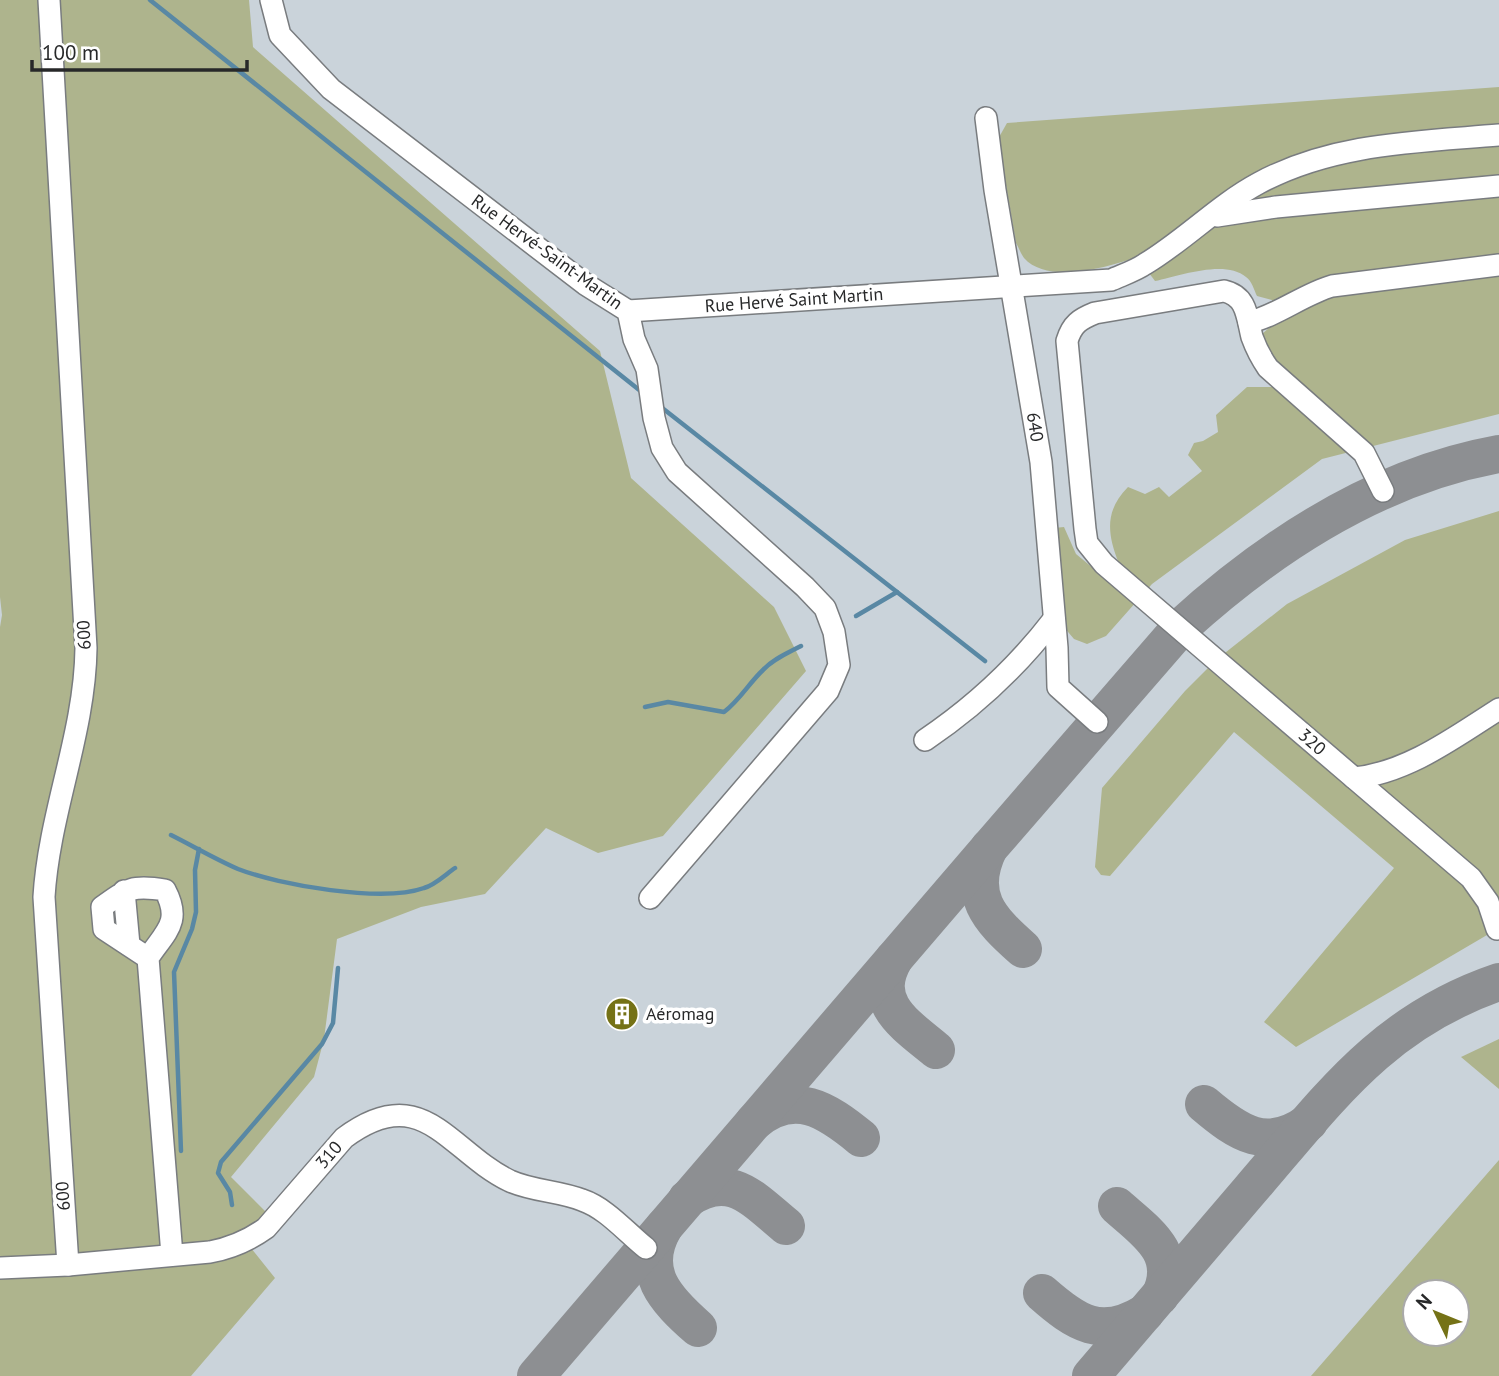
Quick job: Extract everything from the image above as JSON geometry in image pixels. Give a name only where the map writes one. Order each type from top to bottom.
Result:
[{"type":"lane","name":"600","points":[[49,0],[86,648],[82,703],[53,827],[44,897],[68,1265]]},
{"type":"lane","name":"Rue Hervé-Saint-Martin","points":[[271,0],[280,35],[331,89],[584,284],[628,311],[634,339],[647,369],[654,418],[662,448],[677,472],[825,608],[834,632],[839,665],[828,691],[650,898]]},
{"type":"lane","name":"640","points":[[986,118],[1041,462],[1058,687],[1097,722]]},
{"type":"lane","name":"Rue Hervé Saint Martin","points":[[628,311],[1111,280],[1144,265],[1256,184],[1297,165],[1336,153],[1380,145],[1499,135]]},
{"type":"lane","points":[[1211,216],[1276,207],[1499,186]]},
{"type":"lane","points":[[1383,491],[1364,453],[1268,368],[1258,353],[1249,322],[1314,291],[1332,286],[1499,265]]},
{"type":"lane","name":"320","points":[[1249,322],[1242,301],[1233,293],[1224,291],[1095,313],[1080,320],[1071,329],[1068,341],[1087,543],[1104,564],[1471,878],[1488,902],[1497,929]]},
{"type":"lane","points":[[925,740],[952,721],[1020,661],[1054,619]]},
{"type":"lane","points":[[1354,778],[1373,776],[1433,751],[1499,709]]},
{"type":"lane","points":[[148,958],[129,945],[124,891],[142,886],[165,890],[172,903],[174,918],[148,958],[172,1255]]},
{"type":"lane","name":"310","points":[[0,1268],[68,1265],[210,1252],[250,1240],[266,1228],[344,1138],[359,1126],[388,1116],[407,1116],[424,1121],[444,1132],[495,1172],[513,1182],[583,1200],[597,1207],[646,1248]]},
{"type":"shaded area","points":[[0,0],[1499,0],[1499,1376],[0,1376]]},
{"type":"green space","points":[[0,0],[249,0],[253,47],[600,351],[631,478],[774,607],[806,671],[663,836],[598,853],[546,828],[485,894],[421,907],[337,939],[324,1039],[314,1077],[231,1177],[267,1213],[251,1248],[275,1278],[191,1376],[0,1376]]},
{"type":"green space","points":[[1499,87],[1499,414],[1322,459],[1152,584],[1106,636],[1087,644],[1074,639],[1063,626],[1054,528],[1064,527],[1076,554],[1105,578],[1118,561],[1110,531],[1112,513],[1115,504],[1128,487],[1145,494],[1159,487],[1169,497],[1202,471],[1188,455],[1194,443],[1218,432],[1216,415],[1247,387],[1275,387],[1271,359],[1261,335],[1278,320],[1272,300],[1257,296],[1248,279],[1226,269],[1202,270],[1155,281],[1137,257],[1079,271],[1048,271],[1035,266],[1024,258],[1016,243],[998,139],[1007,123]]},
{"type":"green space","points":[[1499,511],[1499,928],[1296,1047],[1264,1022],[1394,868],[1234,732],[1110,876],[1101,875],[1095,867],[1102,788],[1185,691],[1216,660],[1287,604],[1405,540]]},
{"type":"green space","points":[[1499,1039],[1499,1089],[1461,1057]]},
{"type":"green space","points":[[1499,1160],[1499,1376],[1311,1376]]},
{"type":"waterway","points":[[150,0],[643,393]]},
{"type":"waterway","points":[[661,407],[985,661]]},
{"type":"waterway","points":[[856,616],[897,592]]},
{"type":"waterway","points":[[645,707],[668,702],[724,712],[767,666],[801,646]]},
{"type":"waterway","points":[[171,835],[238,869],[278,881],[331,890],[383,894],[406,892],[428,887],[455,868]]},
{"type":"waterway","points":[[181,1151],[174,972],[196,912],[195,870],[199,849]]},
{"type":"waterway","points":[[232,1205],[230,1192],[218,1173],[221,1162],[322,1044],[333,1023],[338,968]]},
{"type":"taxiway","points":[[536,1376],[1180,628],[1251,569],[1288,543],[1368,497],[1454,464],[1499,454]]},
{"type":"taxiway","points":[[989,848],[980,879],[985,905],[1000,927],[1023,949]]},
{"type":"taxiway","points":[[894,959],[887,975],[888,1001],[903,1022],[936,1050]]},
{"type":"taxiway","points":[[1091,1376],[1305,1125],[1359,1067],[1421,1019],[1458,999],[1499,982]]},
{"type":"taxiway","points":[[1204,1104],[1241,1131],[1266,1138],[1294,1131],[1309,1122]]},
{"type":"taxiway","points":[[754,1122],[783,1106],[810,1107],[836,1119],[861,1138]]},
{"type":"taxiway","points":[[687,1199],[702,1191],[728,1187],[751,1198],[786,1226]]},
{"type":"taxiway","points":[[1117,1206],[1148,1234],[1163,1255],[1165,1281],[1160,1296]]},
{"type":"taxiway","points":[[664,1227],[654,1257],[659,1284],[676,1307],[698,1328]]},
{"type":"taxiway","points":[[1042,1293],[1066,1313],[1090,1324],[1115,1325],[1145,1313]]},
{"type":"place","name":"Aéromag","points":[[622,1014]]}]
